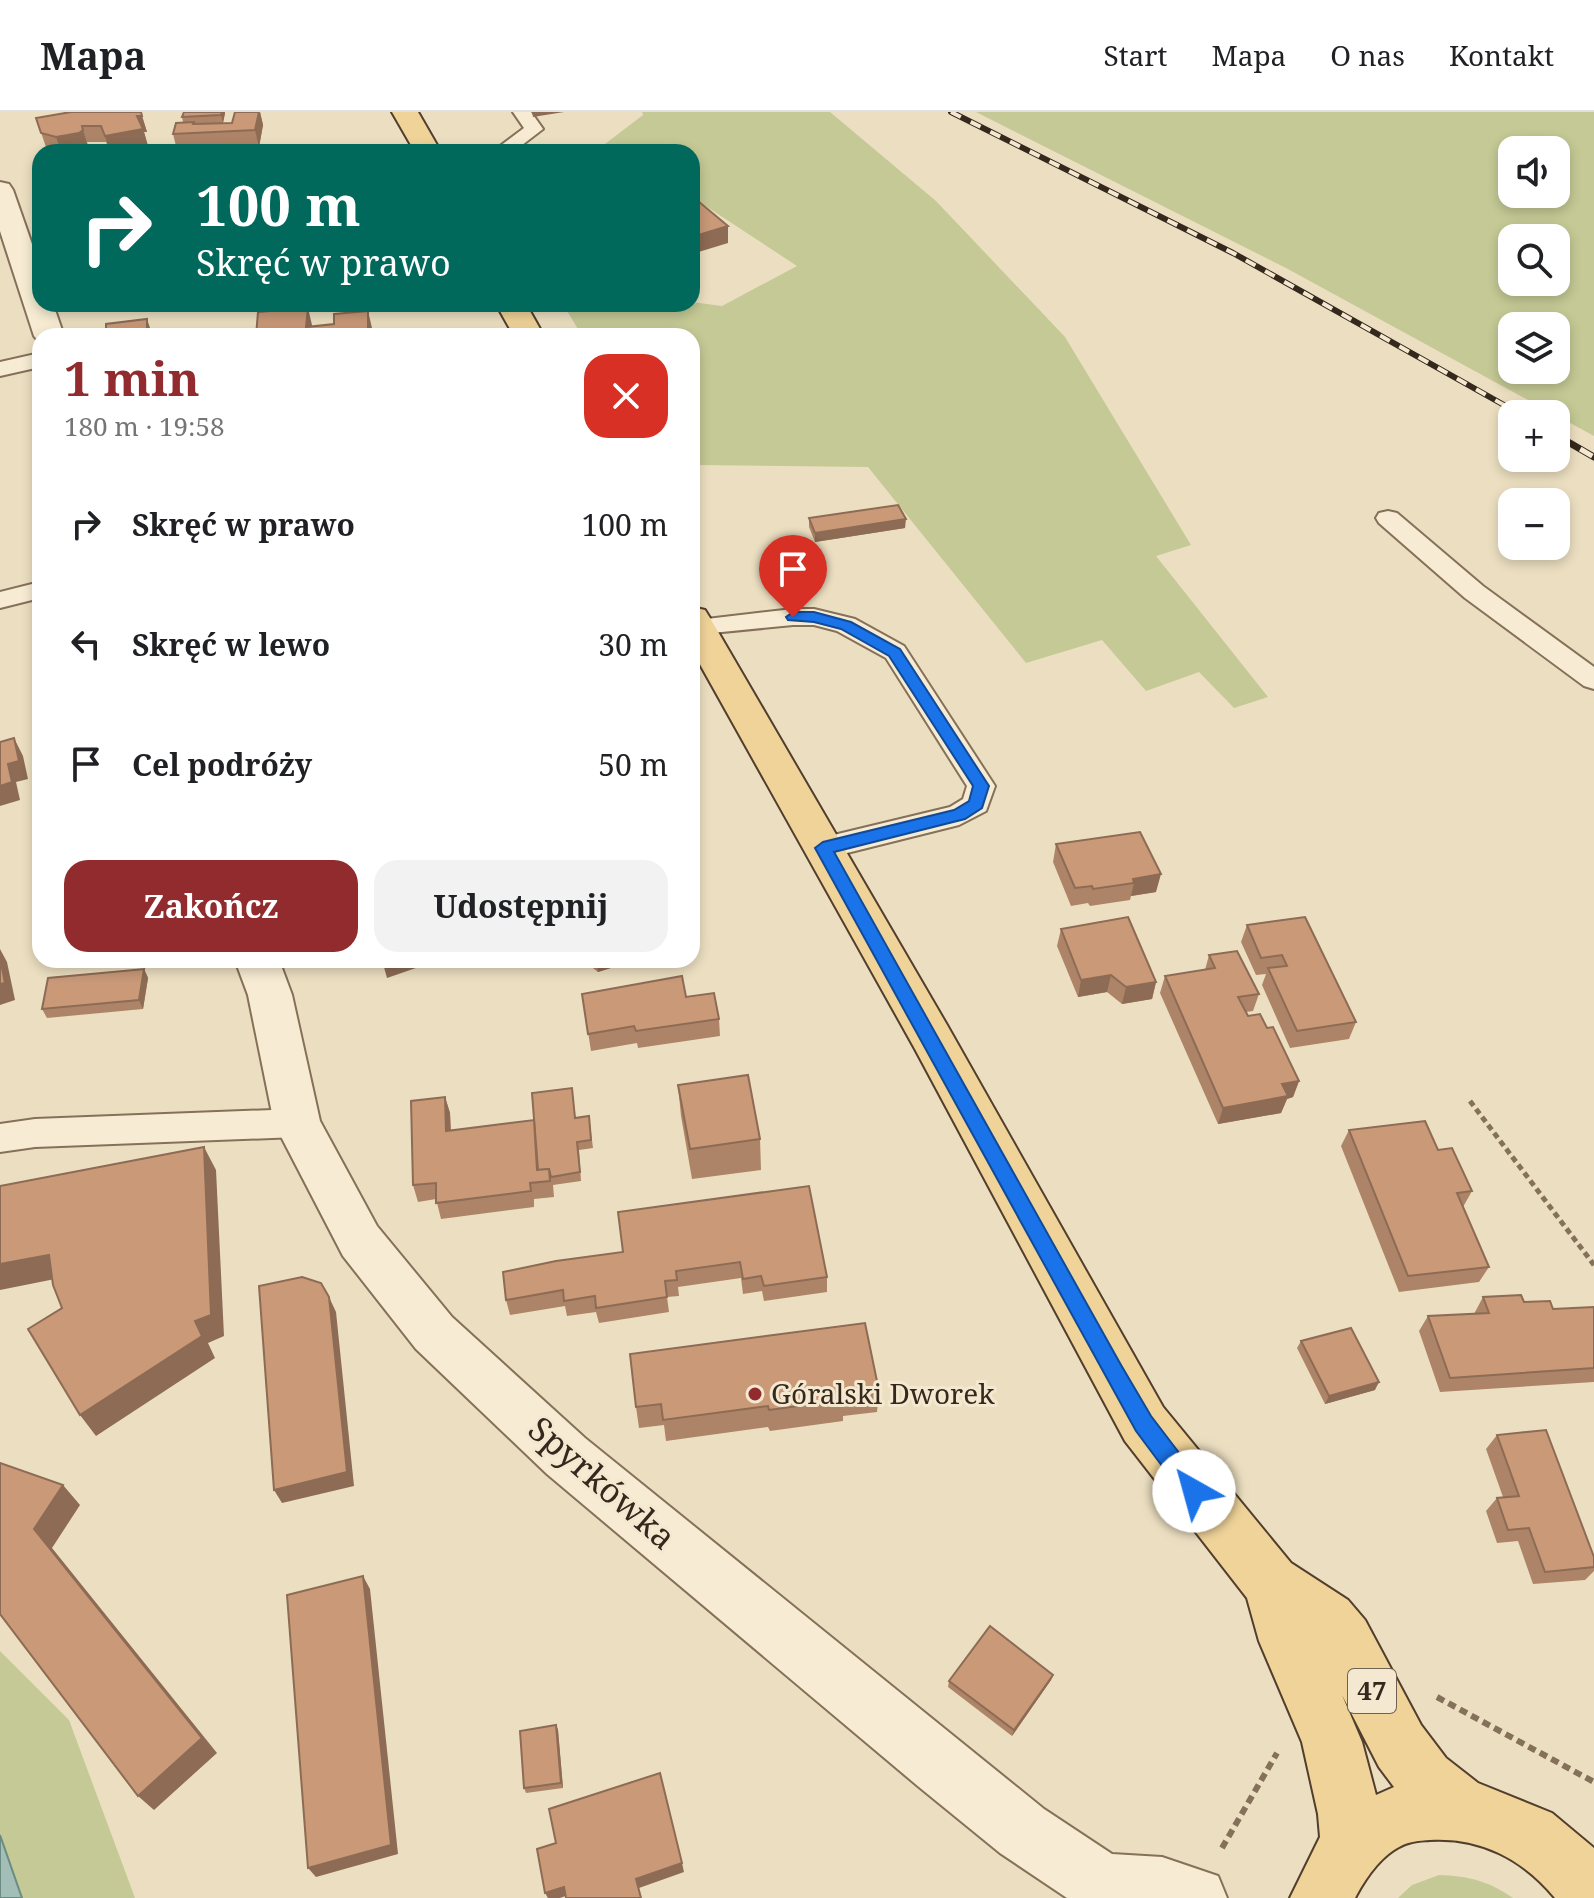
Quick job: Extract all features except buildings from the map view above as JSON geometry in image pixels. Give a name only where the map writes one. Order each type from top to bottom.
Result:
[{"type":"main road","points":[[405,112],[423,144]]},
{"type":"main road","name":"47","points":[[700,632],[1144,1424],[1271,1583],[1310,1606],[1336,1630],[1361,1669],[1400,1746],[1425,1779],[1462,1809]]},
{"type":"main road","name":"47","points":[[1271,1583],[1290,1646],[1331,1736],[1343,1771],[1350,1802],[1351,1843]]},
{"type":"main road","name":"47","points":[[1319,1897],[1351,1843],[1374,1824],[1401,1813],[1430,1807],[1462,1809],[1497,1819],[1531,1836],[1563,1861],[1594,1896]]},
{"type":"street","points":[[0,190],[10,247],[32,297]]},
{"type":"street","name":"Spyrkówka","points":[[260,968],[270,995],[297,1123],[360,1241],[434,1333],[566,1456],[1022,1831],[1109,1892],[1154,1885],[1196,1898]]},
{"type":"lane","points":[[512,144],[534,129],[522,112]]},
{"type":"lane","points":[[0,369],[32,362]]},
{"type":"lane","points":[[1388,518],[1474,592],[1594,680]]},
{"type":"lane","points":[[0,600],[32,592]]},
{"type":"lane","points":[[700,623],[814,617],[846,625],[895,652],[981,786],[976,804],[959,815],[823,848]]},
{"type":"lane","points":[[0,1138],[35,1133],[297,1123]]},
{"type":"path","points":[[1470,1101],[1594,1265]]},
{"type":"green space","points":[[642,112],[830,112],[936,201],[1065,337],[1191,545],[1156,556],[1268,697],[1234,708],[1199,672],[1146,691],[1102,640],[1026,663],[868,467],[700,465],[700,328],[577,328],[568,312],[700,312],[700,303],[722,306],[797,266],[700,202],[700,144],[605,144],[643,115]]},
{"type":"green space","points":[[976,112],[1594,112],[1594,436],[1570,423],[1570,400],[1528,400],[1499,384],[1570,384],[1570,312],[1498,312],[1498,384],[1286,268]]},
{"type":"green space","points":[[0,1651],[69,1720],[135,1898],[22,1898],[0,1835]]},
{"type":"green space","points":[[1439,1875],[1478,1880],[1513,1898],[1398,1898],[1412,1885]]},
{"type":"water","points":[[0,1835],[22,1898],[0,1898]]},
{"type":"railway","points":[[951,112],[1233,253],[1498,402]]},
{"type":"railway","points":[[1570,443],[1594,457]]},
{"type":"place","name":"Góralski Dworek","points":[[755,1394]]},
{"type":"route","points":[[793,617],[814,617],[846,625],[895,652],[981,786],[976,804],[959,815],[823,848],[931,1037],[1113,1372],[1144,1424],[1194,1491]]}]
